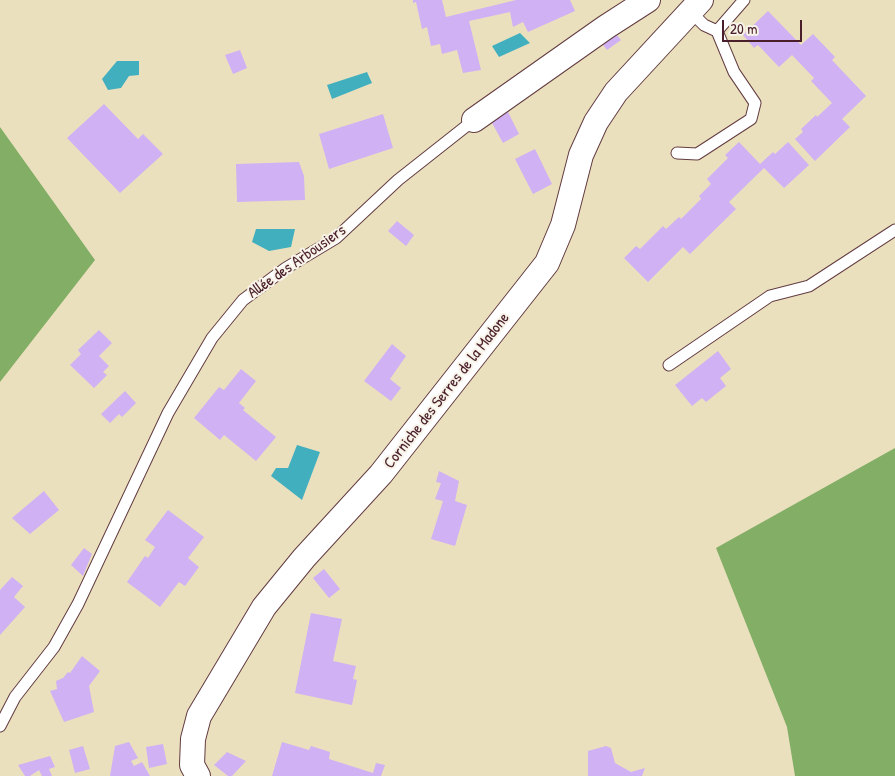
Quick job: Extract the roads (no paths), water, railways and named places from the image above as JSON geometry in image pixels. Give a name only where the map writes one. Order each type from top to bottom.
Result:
[{"type":"street","name":"Allée des Arbousiers","points":[[474,120],[598,32],[648,0]]},
{"type":"street","name":"Corniche des Serres de la Madone","points":[[198,776],[192,765],[192,756],[193,739],[199,716],[264,607],[304,558],[381,474],[547,263],[563,224],[581,155],[596,122],[616,92],[696,6]]},
{"type":"lane","points":[[717,31],[744,0]]},
{"type":"lane","points":[[677,153],[697,154],[751,119],[755,102],[734,72],[717,31],[704,26],[696,6]]},
{"type":"lane","name":"Allée des Arbousiers","points":[[0,726],[15,697],[54,647],[78,604],[168,413],[212,338],[243,300],[286,268],[336,238],[398,180],[474,120]]},
{"type":"lane","points":[[669,365],[770,296],[809,286],[895,230]]},
{"type":"water","points":[[520,33],[530,43],[499,57],[492,46]]},
{"type":"water","points":[[117,61],[139,61],[139,75],[129,76],[121,88],[108,90],[102,79]]},
{"type":"water","points":[[367,72],[372,83],[332,99],[327,85]]},
{"type":"water","points":[[256,229],[295,229],[291,247],[269,251],[252,242]]},
{"type":"water","points":[[297,445],[320,452],[302,500],[271,476],[276,468],[288,468]]}]
